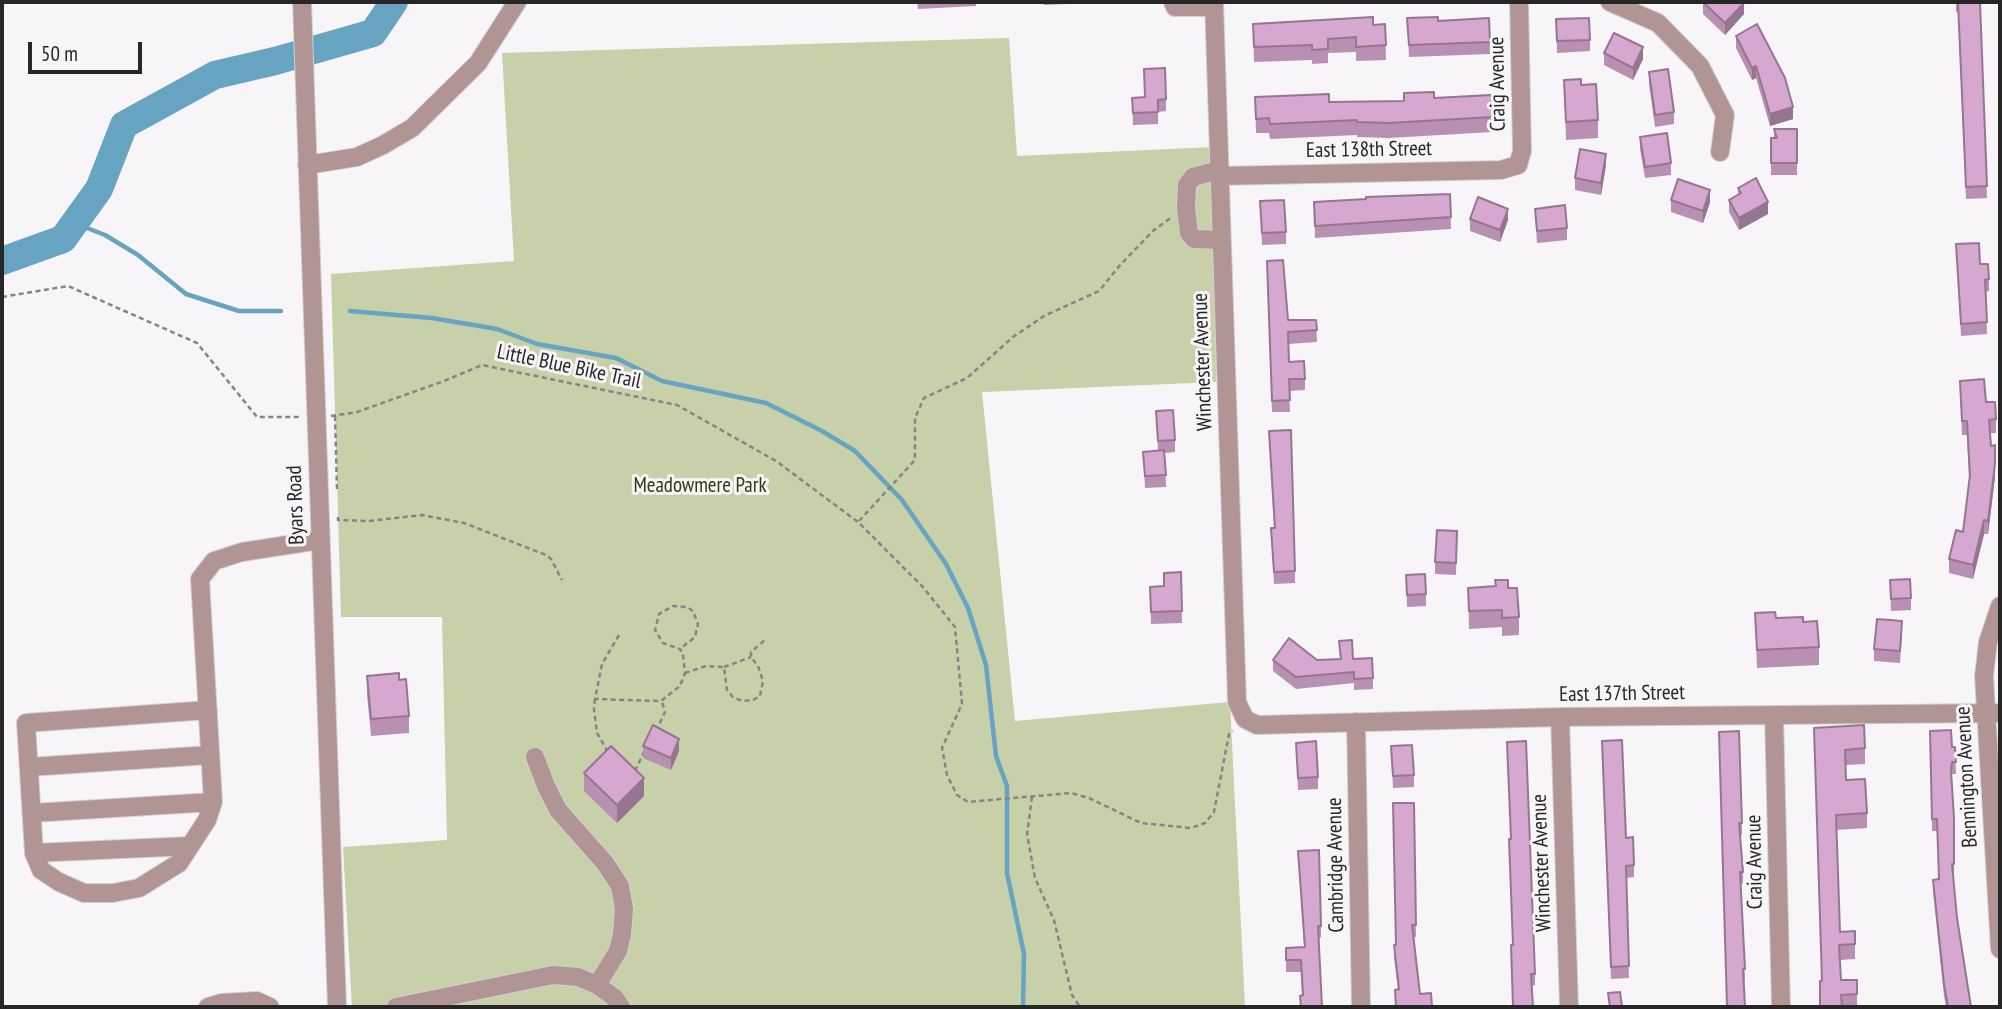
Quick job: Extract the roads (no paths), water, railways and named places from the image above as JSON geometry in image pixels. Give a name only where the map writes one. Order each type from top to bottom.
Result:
[{"type":"street","name":"Byars Road","points":[[302,2],[337,1007]]},
{"type":"street","points":[[307,165],[357,157],[412,128],[478,63],[517,2]]},
{"type":"street","points":[[1173,2],[1175,7],[1214,4]]},
{"type":"street","name":"Craig Avenue","points":[[1518,165],[1522,151],[1519,2]]},
{"type":"street","points":[[1610,2],[1658,23],[1700,66],[1726,115],[1720,152]]},
{"type":"street","name":"Winchester Avenue","points":[[1214,4],[1237,702],[1245,719]]},
{"type":"street","name":"East 138th Street","points":[[1219,173],[1502,170],[1518,165]]},
{"type":"street","points":[[1219,173],[1193,177],[1187,185],[1186,208],[1189,233],[1194,239],[1221,240]]},
{"type":"street","points":[[208,710],[26,723],[34,853],[41,870],[59,882],[85,893],[113,893],[139,888],[179,863],[207,820],[213,802],[208,710],[200,579],[214,561],[242,552],[320,540]]},
{"type":"street","name":"Bennington Avenue","points":[[2000,606],[1988,642],[1984,676],[1993,713],[2000,949]]},
{"type":"street","name":"East 137th Street","points":[[1245,719],[1257,725],[1560,717],[1993,713]]},
{"type":"street","name":"Craig Avenue","points":[[1774,715],[1781,1007]]},
{"type":"street","name":"Winchester Avenue","points":[[1560,717],[1569,1007]]},
{"type":"street","name":"Cambridge Avenue","points":[[1356,722],[1361,1007]]},
{"type":"street","points":[[29,767],[210,755]]},
{"type":"street","points":[[536,757],[558,810],[605,863],[620,886],[624,909],[622,934],[618,951],[597,985]]},
{"type":"street","points":[[32,813],[213,802]]},
{"type":"street","points":[[34,853],[190,846]]},
{"type":"street","points":[[396,1007],[553,975],[578,977],[597,985],[615,998],[621,1007]]},
{"type":"street","points":[[208,1007],[221,1003],[257,1002],[270,1007]]},
{"type":"waterway","points":[[2,261],[63,239],[99,189],[124,125],[215,75],[373,33],[394,2]]},
{"type":"waterway","points":[[74,223],[105,235],[138,255],[186,294],[239,311],[281,311]]},
{"type":"waterway","points":[[350,311],[432,318],[497,329],[537,344],[616,358],[662,381],[766,403],[855,451],[902,500],[946,564],[968,608],[986,665],[996,756],[1007,786],[1007,873],[1024,954],[1023,1007]]},
{"type":"park label","name":"Meadowmere Park","points":[[700,486]]}]
